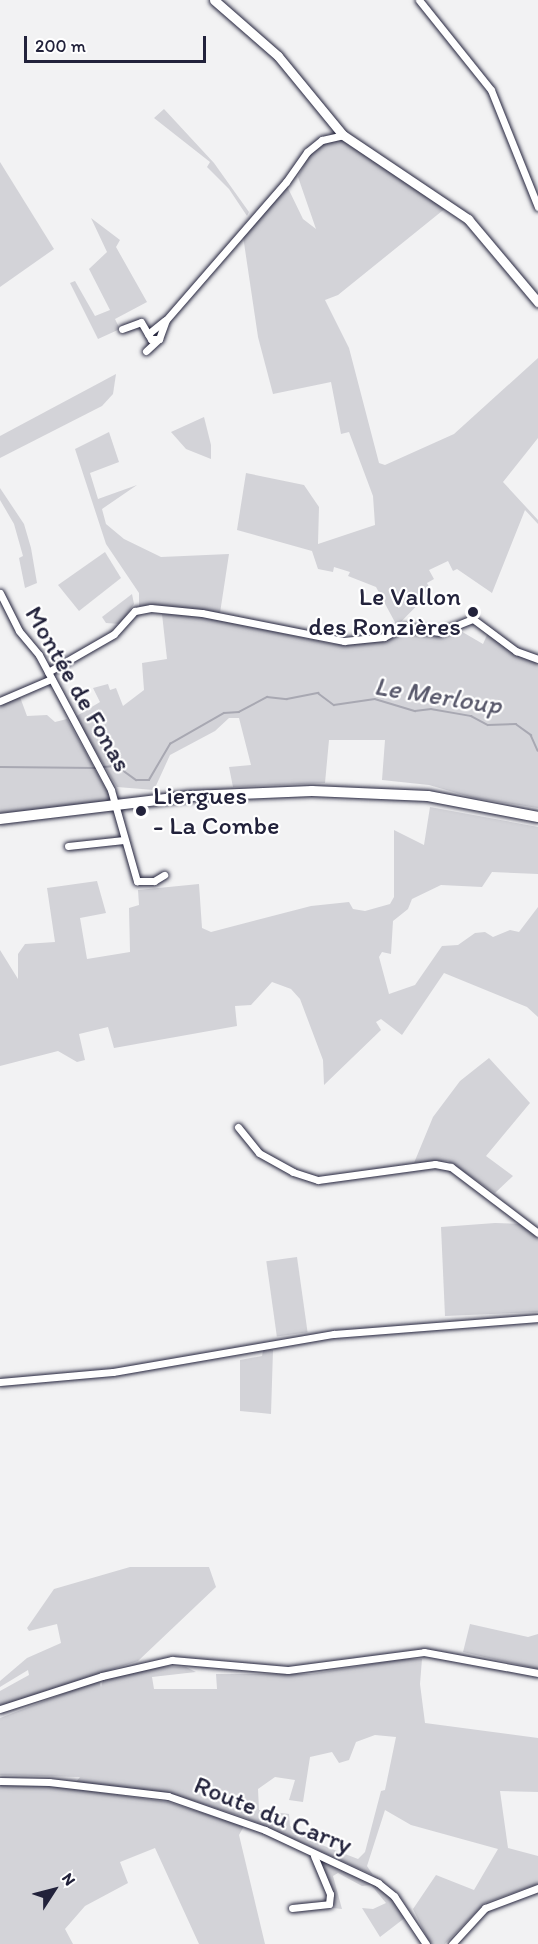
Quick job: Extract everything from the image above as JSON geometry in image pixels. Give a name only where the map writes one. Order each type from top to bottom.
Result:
[{"type":"main road","points":[[0,819],[225,793],[388,792],[538,817]]},
{"type":"street","points":[[214,0],[278,56],[343,135],[468,219],[538,302]]},
{"type":"street","points":[[419,0],[491,90],[538,207]]},
{"type":"street","points":[[148,334],[166,320],[286,182],[307,152],[322,140],[343,135]]},
{"type":"street","points":[[146,351],[159,339],[166,320]]},
{"type":"street","points":[[122,329],[141,322],[148,334],[159,339]]},
{"type":"street","name":"Montée de Fonas","points":[[0,593],[19,631],[34,647],[119,807],[124,840],[137,881],[154,881],[164,875]]},
{"type":"street","points":[[0,701],[49,676],[114,634],[135,611],[151,608],[202,613],[344,641],[384,637],[403,627],[440,632],[473,619],[516,651],[538,659]]},
{"type":"street","points":[[68,846],[124,840]]},
{"type":"street","points":[[238,1127],[259,1153],[293,1172],[318,1180],[435,1164],[451,1167],[538,1233]]},
{"type":"street","points":[[0,1382],[113,1372],[334,1334],[538,1317]]},
{"type":"street","points":[[0,1709],[102,1676],[172,1660],[271,1670],[424,1652],[538,1673]]},
{"type":"street","name":"Route du Carry","points":[[0,1781],[49,1782],[168,1796],[265,1830],[314,1856],[378,1883],[394,1896],[426,1944]]},
{"type":"street","points":[[292,1908],[329,1904],[330,1894],[314,1856]]},
{"type":"street","points":[[452,1944],[494,1902],[538,1888]]},
{"type":"shaded area","points":[[164,109],[214,163],[249,212],[247,216],[229,189],[207,167],[210,162],[154,118]]},
{"type":"shaded area","points":[[343,140],[447,207],[338,295],[325,300],[349,348],[379,463],[385,465],[454,434],[538,358],[538,438],[503,482],[538,520],[538,524],[525,510],[492,593],[457,569],[453,571],[448,561],[429,570],[434,579],[427,583],[431,591],[397,626],[376,587],[348,576],[350,572],[334,567],[333,572],[318,569],[312,551],[237,530],[246,473],[304,485],[319,507],[318,544],[375,525],[373,496],[349,432],[341,434],[331,382],[273,394],[258,337],[243,236],[287,186],[303,219],[316,229],[298,177],[310,153],[326,142]]},
{"type":"shaded area","points":[[0,162],[54,249],[0,287]]},
{"type":"shaded area","points":[[91,218],[120,240],[116,247],[147,302],[115,319],[120,329],[98,339],[70,283],[75,281],[95,316],[110,310],[89,269],[107,252]]},
{"type":"shaded area","points":[[116,374],[113,394],[102,406],[0,458],[0,436]]},
{"type":"shaded area","points":[[204,417],[211,445],[211,459],[186,449],[171,432]]},
{"type":"shaded area","points":[[109,432],[119,462],[90,473],[98,499],[137,485],[102,509],[106,524],[124,539],[161,557],[229,554],[220,613],[139,606],[139,593],[106,544],[75,449]]},
{"type":"shaded area","points":[[0,488],[24,524],[31,548],[37,583],[25,588],[19,558],[23,556],[14,524],[0,500]]},
{"type":"shaded area","points":[[105,552],[121,578],[79,611],[58,585]]},
{"type":"shaded area","points":[[132,594],[134,604],[120,624],[106,623],[102,617]]},
{"type":"shaded area","points":[[162,614],[194,615],[333,644],[376,641],[405,630],[437,636],[459,630],[483,644],[487,635],[491,635],[509,650],[538,663],[538,808],[474,798],[429,785],[382,780],[385,740],[329,740],[325,783],[233,787],[229,767],[251,765],[239,718],[229,718],[215,731],[170,755],[154,790],[117,787],[75,717],[100,702],[93,688],[108,684],[110,690],[116,688],[123,706],[144,690],[142,663],[167,659]]},
{"type":"shaded area","points":[[20,697],[27,716],[47,715],[55,722],[67,719],[111,798],[107,804],[0,813],[0,705]]},
{"type":"shaded area","points":[[430,807],[538,827],[538,874],[492,872],[482,887],[441,885],[412,899],[408,909],[393,921],[391,954],[382,952],[379,957],[389,994],[415,985],[442,946],[458,945],[475,933],[485,932],[493,937],[510,930],[519,932],[538,907],[538,1017],[527,1007],[444,973],[402,1035],[381,1019],[376,1022],[381,1030],[324,1085],[323,1060],[300,999],[291,989],[272,982],[251,1005],[235,1006],[237,1026],[114,1048],[108,1027],[79,1034],[85,1060],[77,1062],[58,1051],[0,1066],[0,950],[18,979],[18,954],[25,944],[55,942],[47,888],[97,881],[106,913],[80,918],[87,959],[130,952],[129,908],[139,905],[138,890],[199,884],[202,928],[211,932],[311,906],[349,902],[353,909],[365,911],[390,904],[394,897],[394,830],[424,845]]},
{"type":"shaded area","points":[[489,1058],[530,1103],[486,1156],[513,1176],[495,1193],[448,1161],[414,1163],[433,1117],[460,1081]]},
{"type":"shaded area","points":[[495,1223],[524,1224],[538,1237],[538,1312],[445,1316],[441,1227]]},
{"type":"shaded area","points":[[297,1257],[308,1332],[277,1337],[266,1261]]},
{"type":"shaded area","points":[[263,1350],[273,1350],[271,1414],[240,1411],[240,1360],[262,1356]]},
{"type":"shaded area","points":[[130,1567],[209,1567],[216,1587],[138,1661],[0,1706],[0,1691],[29,1675],[28,1670],[0,1687],[0,1681],[27,1658],[61,1643],[57,1624],[29,1631],[27,1628],[54,1589]]},
{"type":"shaded area","points":[[470,1624],[528,1637],[538,1634],[538,1669],[463,1652]]},
{"type":"shaded area","points":[[403,1659],[422,1659],[420,1684],[425,1723],[538,1738],[538,1792],[500,1791],[508,1848],[538,1856],[538,1884],[485,1903],[445,1944],[430,1944],[413,1909],[436,1875],[474,1890],[498,1849],[411,1825],[385,1810],[367,1866],[373,1875],[246,1818],[172,1794],[76,1782],[80,1777],[0,1775],[0,1718],[99,1680],[101,1687],[103,1680],[155,1666],[186,1667],[196,1672],[152,1677],[154,1689],[217,1689],[216,1674],[311,1674]],"holes":[[[375,1735],[396,1737],[385,1790],[381,1791],[365,1852],[358,1859],[319,1844],[320,1834],[314,1832],[309,1837],[290,1826],[289,1814],[259,1810],[258,1789],[275,1777],[295,1780],[289,1800],[303,1802],[310,1757],[332,1752],[339,1763],[349,1760],[356,1742]]]},
{"type":"shaded area","points":[[25,1782],[168,1802],[244,1826],[239,1835],[265,1944],[199,1944],[155,1848],[120,1862],[128,1883],[85,1906],[65,1929],[73,1944],[0,1944],[0,1785]]},
{"type":"shaded area","points":[[322,1861],[380,1886],[394,1899],[406,1917],[380,1937],[362,1908],[373,1909],[386,1903],[371,1885],[362,1886],[338,1873],[333,1876],[342,1909],[333,1908],[333,1892],[319,1862]]},
{"type":"waterway","name":"Le Merloup","points":[[102,767],[117,766],[136,780],[149,780],[170,744],[224,713],[239,712],[267,697],[287,699],[318,693],[334,705],[375,699],[415,711],[431,709],[471,716],[488,725],[516,724],[531,735],[538,751]]},
{"type":"waterway","name":"Le Merloup","points":[[0,767],[97,768]]},
{"type":"place","name":"Le Vallon des Ronzières","points":[[473,612]]},
{"type":"place","name":"Liergues - La Combe","points":[[141,811]]}]
